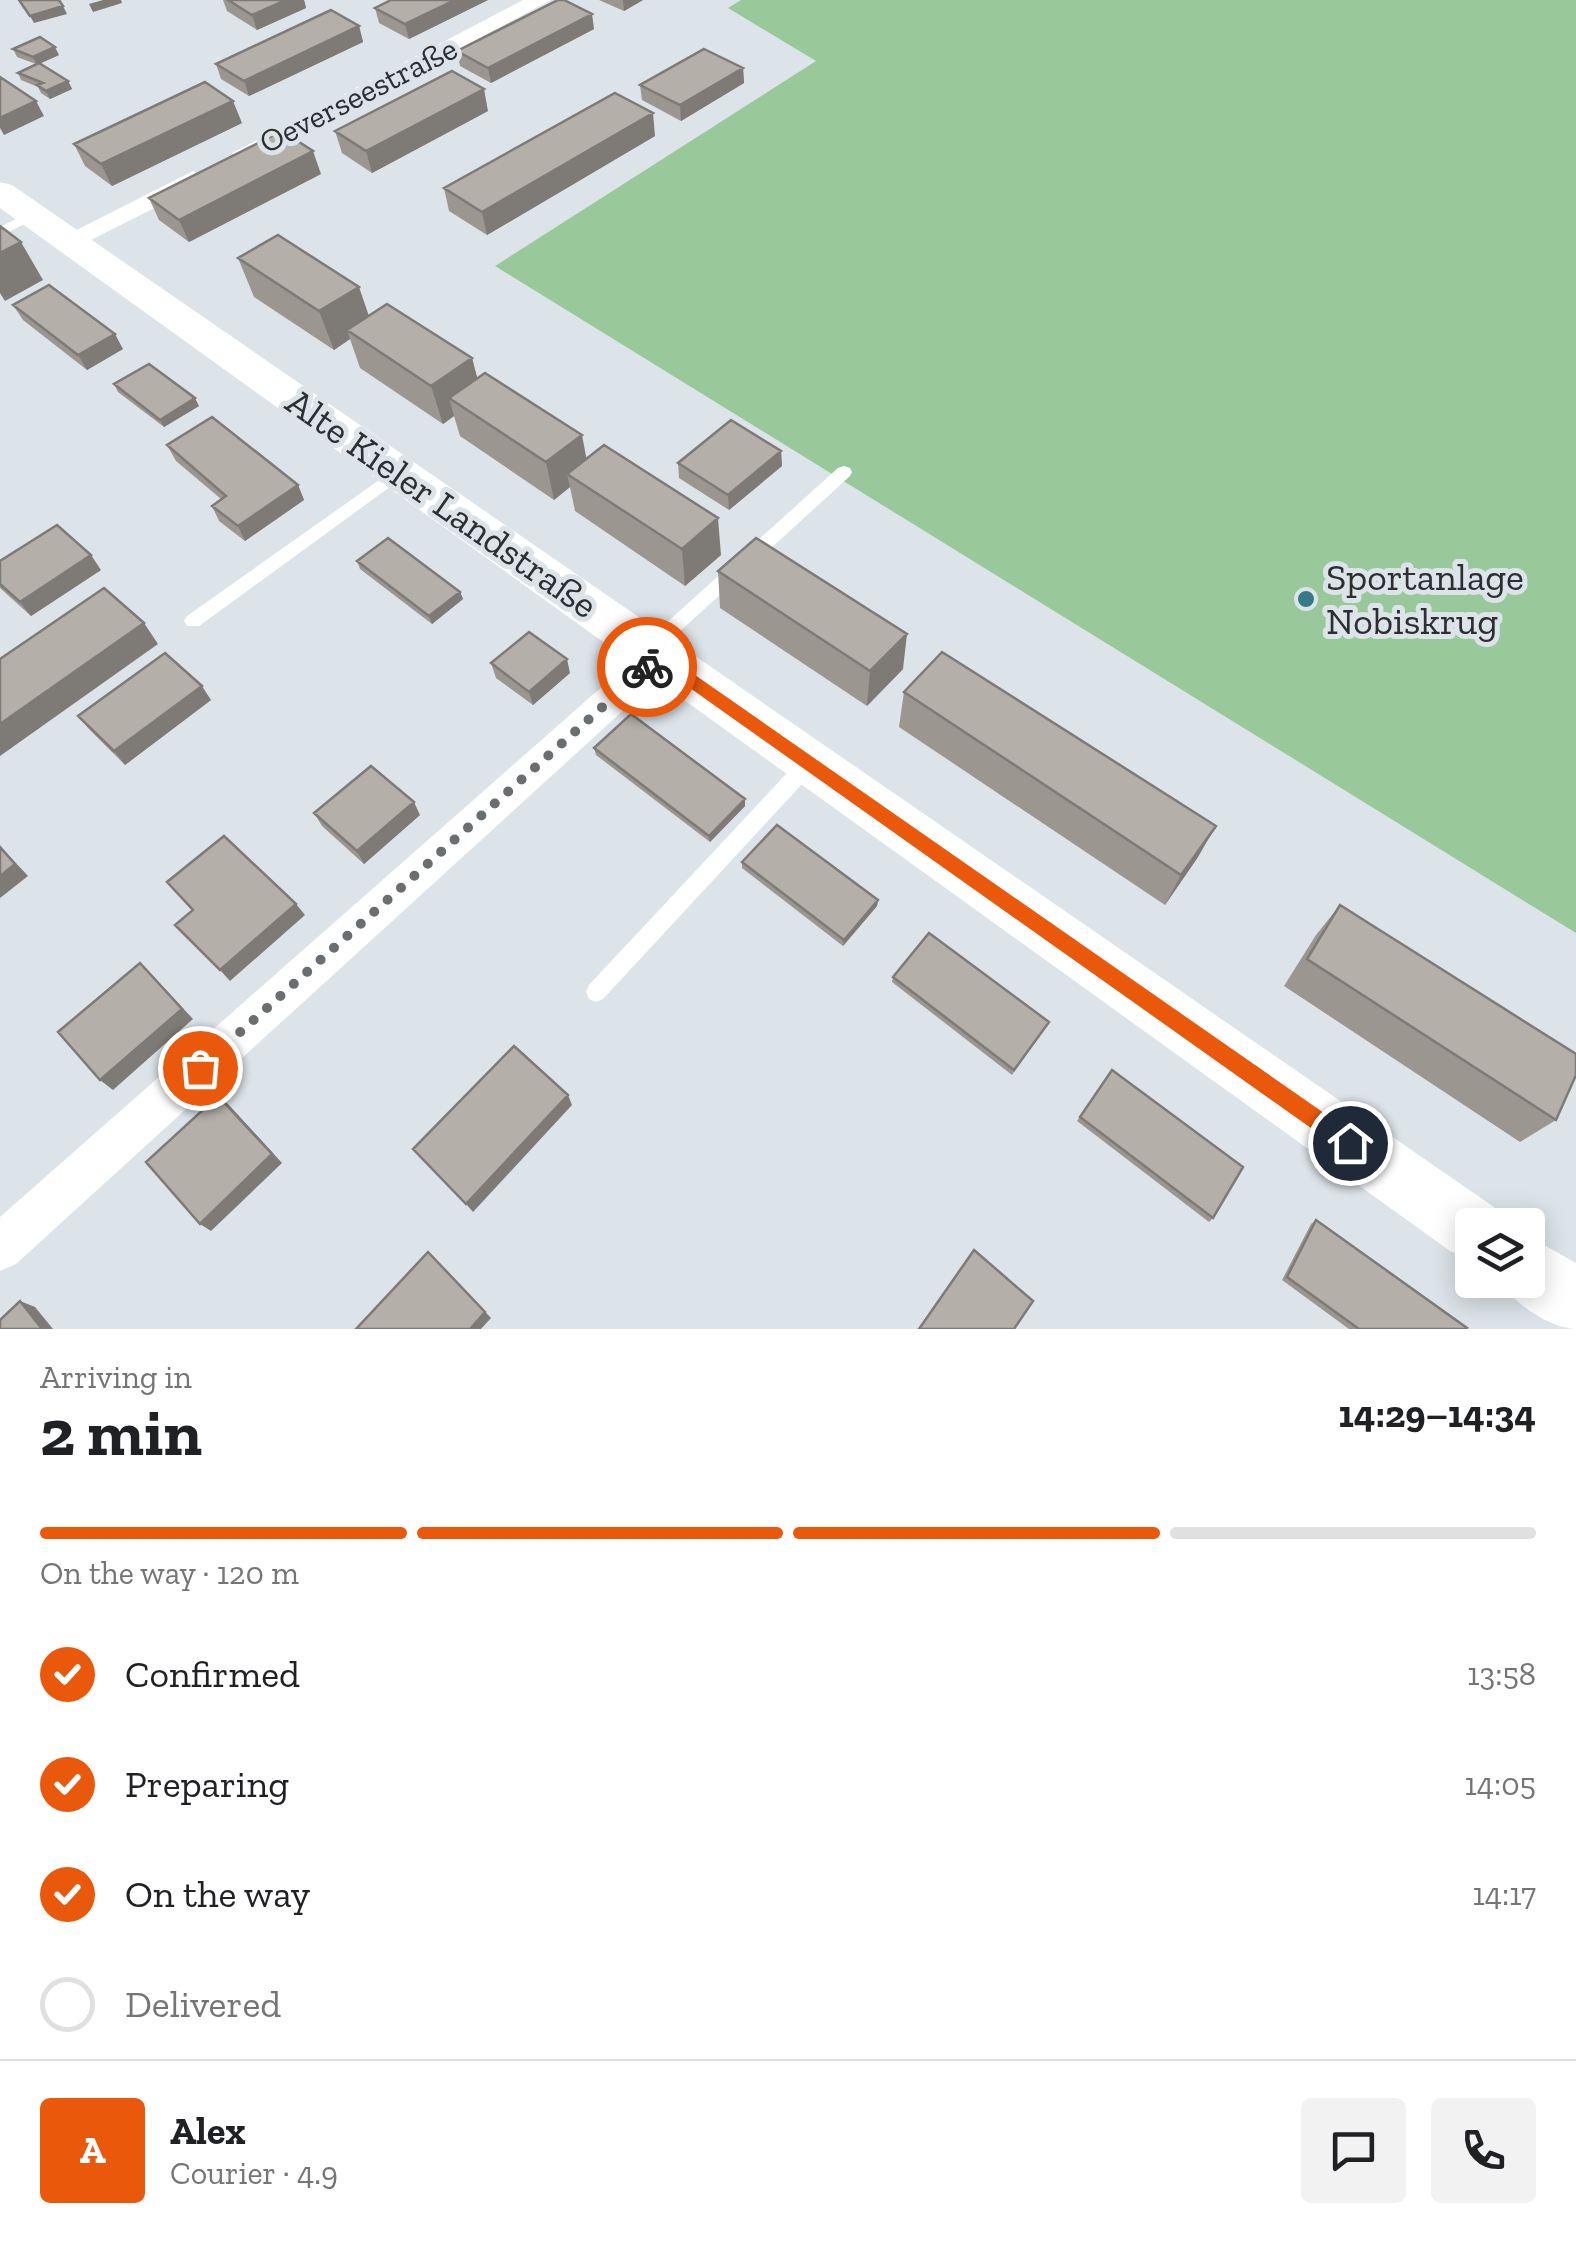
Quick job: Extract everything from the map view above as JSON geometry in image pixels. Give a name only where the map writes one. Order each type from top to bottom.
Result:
[{"type":"street","name":"Oeverseestraße","points":[[25,220],[540,0]]},
{"type":"street","name":"Alte Kieler Landstraße","points":[[25,220],[400,472],[1455,1218]]},
{"type":"street","points":[[0,1248],[654,653]]},
{"type":"street","points":[[1545,1280],[1576,1302]]},
{"type":"lane","points":[[193,621],[400,472]]},
{"type":"lane","points":[[654,653],[844,472]]},
{"type":"lane","points":[[596,992],[810,762]]},
{"type":"green space","name":"Sportanlage Nobiskrug","points":[[741,0],[1576,0],[1576,933],[495,266],[816,61],[728,8]]},
{"type":"building","points":[[19,0],[59,0],[63,6],[30,16]]},
{"type":"building","points":[[228,0],[286,0],[252,15]]},
{"type":"building","points":[[391,0],[455,0],[405,24],[375,8]]},
{"type":"building","points":[[558,0],[592,14],[488,68],[457,51]]},
{"type":"building","points":[[331,10],[359,26],[244,81],[216,64]]},
{"type":"building","points":[[40,37],[55,47],[33,57],[13,49]]},
{"type":"building","points":[[704,49],[743,68],[680,105],[640,85]]},
{"type":"building","points":[[39,63],[68,81],[46,91],[37,85],[43,83],[18,73]]},
{"type":"building","points":[[452,71],[484,89],[366,151],[335,131]]},
{"type":"building","points":[[0,77],[36,101],[0,118]]},
{"type":"building","points":[[205,82],[233,101],[101,164],[74,144]]},
{"type":"building","points":[[615,93],[653,113],[482,212],[444,188]]},
{"type":"building","points":[[282,131],[313,151],[179,220],[149,198]]},
{"type":"building","points":[[0,226],[21,242],[0,253]]},
{"type":"building","points":[[278,235],[359,287],[319,311],[238,258]]},
{"type":"building","points":[[49,285],[115,334],[78,355],[13,305]]},
{"type":"building","points":[[387,304],[472,358],[431,386],[347,330]]},
{"type":"building","points":[[149,364],[195,398],[160,420],[114,384]]},
{"type":"building","points":[[485,373],[582,435],[546,462],[449,398]]},
{"type":"building","points":[[212,417],[298,485],[238,526],[212,506],[226,496],[167,445]]},
{"type":"building","points":[[731,420],[781,451],[728,495],[678,463]]},
{"type":"building","points":[[604,445],[718,518],[682,549],[567,474]]},
{"type":"building","points":[[57,525],[91,555],[20,602],[0,584],[0,561]]},
{"type":"building","points":[[388,538],[460,592],[429,616],[357,561]]},
{"type":"building","points":[[756,538],[907,634],[870,671],[718,571]]},
{"type":"building","points":[[104,588],[144,623],[0,724],[0,659]]},
{"type":"building","points":[[529,632],[567,659],[529,692],[491,663]]},
{"type":"building","points":[[942,652],[1216,826],[1181,875],[904,692]]},
{"type":"building","points":[[165,653],[202,686],[114,751],[78,716]]},
{"type":"building","points":[[631,714],[745,799],[709,836],[594,748]]},
{"type":"building","points":[[371,766],[414,802],[357,851],[314,813]]},
{"type":"building","points":[[777,825],[878,900],[844,940],[742,862]]},
{"type":"building","points":[[224,836],[296,904],[220,970],[175,925],[193,910],[167,882]]},
{"type":"building","points":[[0,847],[15,864],[0,876]]},
{"type":"building","points":[[1340,905],[1576,1054],[1576,1075],[1556,1120],[1307,959]]},
{"type":"building","points":[[929,933],[1049,1022],[1014,1070],[893,977]]},
{"type":"building","points":[[140,963],[182,1009],[100,1080],[58,1032]]},
{"type":"building","points":[[514,1046],[568,1095],[466,1204],[413,1149]]},
{"type":"building","points":[[1112,1070],[1243,1167],[1213,1218],[1080,1117]]},
{"type":"building","points":[[218,1096],[272,1154],[200,1224],[146,1162]]},
{"type":"building","points":[[1316,1220],[1467,1328],[1359,1329],[1287,1277]]},
{"type":"building","points":[[974,1250],[1033,1301],[1014,1329],[919,1329]]},
{"type":"building","points":[[428,1252],[485,1312],[470,1329],[356,1329]]},
{"type":"building","points":[[20,1301],[42,1329],[0,1329],[0,1320]]},
{"type":"way so far","points":[[200,1068],[647,667]]},
{"type":"place","name":"Sportanlage Nobiskrug","points":[[1306,599]]},
{"type":"route","points":[[647,667],[659,656],[1350,1143]]}]
